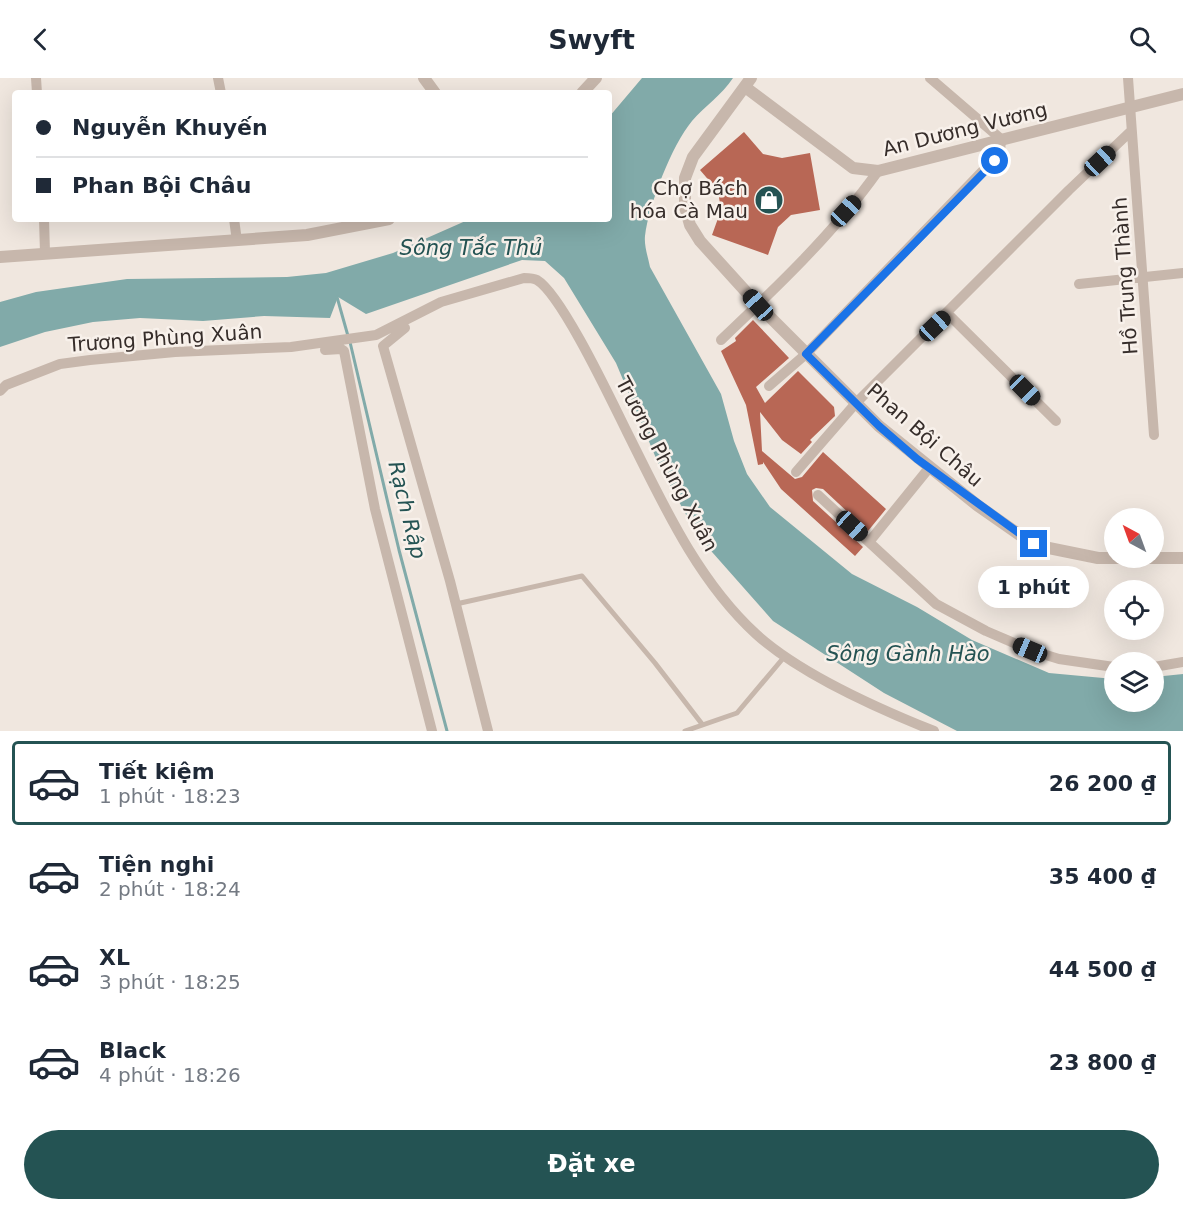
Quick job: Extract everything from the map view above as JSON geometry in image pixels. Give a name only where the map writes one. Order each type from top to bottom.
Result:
[{"type":"street","points":[[585,90],[596,78]]},
{"type":"street","points":[[769,386],[806,354],[995,161],[1000,153],[1001,139],[930,78]]},
{"type":"street","name":"Hồ Trung Thành","points":[[1128,78],[1130,132],[1144,278],[1154,435]]},
{"type":"street","name":"An Dương Vương","points":[[748,83],[853,168],[878,171],[1183,94]]},
{"type":"street","name":"Phan Bội Châu","points":[[748,83],[693,157],[685,178],[685,207],[690,225],[700,241],[758,305],[879,426],[929,468],[1034,544],[1098,558],[1183,558]]},
{"type":"street","points":[[796,472],[856,403],[1130,132]]},
{"type":"street","points":[[721,340],[758,305],[861,195],[878,171]]},
{"type":"street","points":[[44,222],[45,253]]},
{"type":"street","points":[[234,222],[237,241]]},
{"type":"street","points":[[0,257],[237,241],[341,230],[376,222]]},
{"type":"street","points":[[1079,284],[1183,273]]},
{"type":"street","name":"Trương Phùng Xuân","points":[[0,391],[6,385],[60,364],[175,352],[303,346],[376,335],[441,302],[524,278],[537,280],[544,286],[594,364],[686,545],[740,617],[756,634],[785,656],[853,694],[934,731]]},
{"type":"street","points":[[425,310],[415,322],[385,342],[383,346],[456,604],[488,731]]},
{"type":"street","points":[[948,314],[1056,421]]},
{"type":"street","points":[[291,347],[301,352],[341,349],[344,351],[375,509],[432,731]]},
{"type":"street","points":[[869,542],[929,468]]},
{"type":"street","points":[[818,495],[936,604],[986,631],[1059,659],[1104,666]]},
{"type":"street","points":[[1164,665],[1183,662]]},
{"type":"lane","points":[[456,604],[582,576],[655,663],[702,724]]},
{"type":"lane","points":[[685,731],[737,713],[785,656]]},
{"type":"water","name":"Sông Gành Hào","points":[[642,78],[733,78],[692,121],[669,159],[651,208],[645,244],[650,267],[721,394],[734,441],[747,474],[770,507],[852,574],[917,607],[972,640],[1049,673],[1104,678],[1104,712],[1164,712],[1164,676],[1183,674],[1183,731],[957,731],[884,693],[773,621],[697,535],[658,463],[616,363],[564,278],[545,261],[522,260],[366,314],[338,297],[330,318],[264,316],[203,321],[140,318],[93,322],[45,332],[0,347],[0,302],[36,292],[127,279],[287,277],[326,273],[393,253],[463,222],[612,222],[612,113]]},
{"type":"building","name":"Chợ Bách hóa Cà Mau","points":[[744,132],[763,154],[782,158],[810,153],[820,210],[791,215],[778,227],[768,255],[712,235],[721,210],[718,191],[700,170]]},
{"type":"building","points":[[753,320],[789,358],[756,387],[765,403],[798,371],[834,407],[835,416],[810,440],[812,442],[801,454],[782,440],[760,412],[762,451],[795,479],[802,477],[823,452],[886,509],[868,531],[823,489],[812,490],[813,501],[863,547],[855,556],[781,489],[763,462],[758,465],[746,405],[721,351],[736,341],[735,338]]},
{"type":"waterway","name":"Rạch Rập","points":[[337,297],[348,336]]},
{"type":"waterway","name":"Rạch Rập","points":[[350,342],[399,550],[447,731]]},
{"type":"place","name":"Chợ Bách hóa Cà Mau","points":[[769,200]]},
{"type":"route","points":[[995,161],[806,354],[879,426],[917,459],[976,505],[1034,544]]},
{"type":"water label","name":"Sông Tắc Thủ","points":[[471,248]]}]
